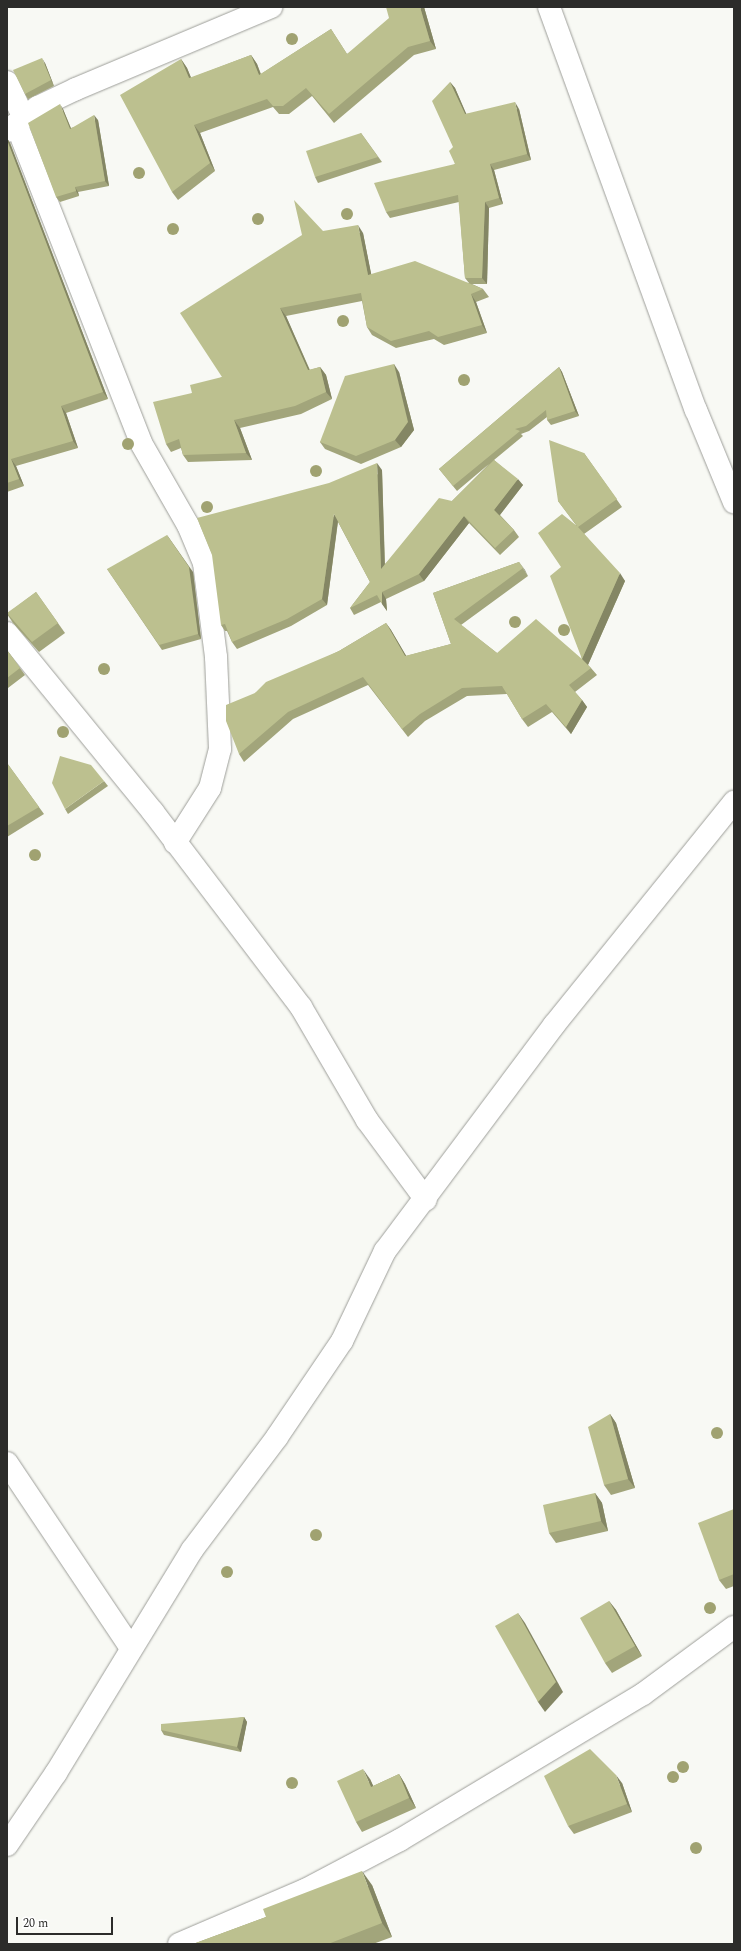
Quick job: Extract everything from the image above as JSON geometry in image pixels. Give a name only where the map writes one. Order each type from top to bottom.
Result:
[{"type":"street","points":[[16,125],[108,74],[272,7]]},
{"type":"street","points":[[549,7],[693,403],[734,502]]},
{"type":"street","points":[[7,82],[16,125],[141,443],[188,525],[206,569],[216,657],[220,750],[210,788],[175,843]]},
{"type":"street","points":[[7,633],[175,843],[301,1007],[367,1120],[426,1200]]},
{"type":"street","points":[[7,1845],[56,1773],[192,1550],[277,1437],[342,1340],[384,1251],[426,1200],[554,1025],[734,802]]},
{"type":"street","points":[[7,1463],[131,1648]]},
{"type":"street","points":[[179,1944],[305,1890],[400,1840],[643,1694],[734,1627]]},
{"type":"building","points":[[386,7],[420,7],[430,41],[408,47],[329,114],[306,88],[283,106],[273,106],[267,99],[194,125],[210,163],[172,192],[120,95],[181,59],[189,78],[251,55],[259,75],[331,29],[347,54],[389,18]]},
{"type":"building","points":[[42,58],[51,80],[25,94],[13,70]]},
{"type":"building","points":[[450,82],[465,114],[515,102],[527,154],[490,164],[499,198],[485,202],[482,278],[465,278],[458,195],[386,212],[374,183],[455,164],[449,151],[453,147],[432,101]]},
{"type":"building","points":[[60,104],[70,129],[94,115],[105,181],[75,187],[76,191],[56,197],[28,123]]},
{"type":"building","points":[[361,133],[378,157],[315,177],[306,151]]},
{"type":"building","points":[[7,140],[103,392],[61,406],[73,441],[11,459],[19,479],[7,483]]},
{"type":"building","points":[[294,200],[323,231],[358,225],[368,275],[415,261],[483,289],[471,294],[482,325],[438,337],[429,331],[391,341],[367,327],[361,293],[280,308],[308,370],[320,367],[326,392],[295,406],[234,420],[246,453],[183,455],[179,439],[166,444],[153,402],[192,393],[190,385],[222,377],[180,313],[302,235]]},
{"type":"building","points":[[394,364],[408,422],[395,440],[356,456],[320,442],[345,376]]},
{"type":"building","points":[[559,367],[575,411],[547,420],[546,410],[526,426],[515,429],[520,431],[453,486],[439,469]]},
{"type":"building","points":[[549,440],[584,453],[617,499],[578,527],[620,573],[582,659],[550,576],[561,567],[538,533],[562,514],[577,526],[558,501]]},
{"type":"building","points":[[494,460],[518,479],[494,510],[514,530],[495,548],[464,516],[419,574],[382,592],[382,604],[377,595],[350,608],[370,582],[334,514],[322,599],[287,619],[232,642],[225,624],[221,625],[212,555],[197,518],[329,483],[377,463],[381,569],[439,498],[452,501]]},
{"type":"building","points":[[167,535],[189,567],[198,634],[159,645],[107,569]]},
{"type":"building","points":[[519,562],[523,568],[454,619],[497,653],[536,619],[591,668],[569,685],[582,700],[566,727],[546,704],[522,719],[502,686],[462,688],[420,714],[402,729],[363,677],[288,712],[239,754],[226,721],[226,705],[255,693],[266,682],[339,651],[386,623],[405,656],[451,644],[433,593]]},
{"type":"building","points":[[36,592],[58,623],[32,642],[7,613]]},
{"type":"building","points":[[7,650],[20,668],[7,678]]},
{"type":"building","points":[[60,756],[91,765],[104,781],[65,809],[52,783]]},
{"type":"building","points":[[7,763],[39,807],[7,826]]},
{"type":"building","points":[[610,1414],[628,1479],[604,1485],[588,1427]]},
{"type":"building","points":[[595,1493],[601,1521],[549,1533],[543,1505]]},
{"type":"building","points":[[734,1509],[734,1574],[719,1580],[698,1523]]},
{"type":"building","points":[[609,1601],[635,1646],[605,1663],[580,1618]]},
{"type":"building","points":[[518,1613],[556,1682],[538,1702],[495,1626]]},
{"type":"building","points":[[244,1717],[237,1747],[161,1730],[161,1724]]},
{"type":"building","points":[[590,1749],[616,1775],[627,1804],[568,1826],[544,1776]]},
{"type":"building","points":[[363,1769],[371,1787],[399,1774],[409,1798],[356,1822],[337,1781]]},
{"type":"building","points":[[362,1871],[382,1923],[328,1944],[193,1944],[266,1917],[263,1909]]}]
